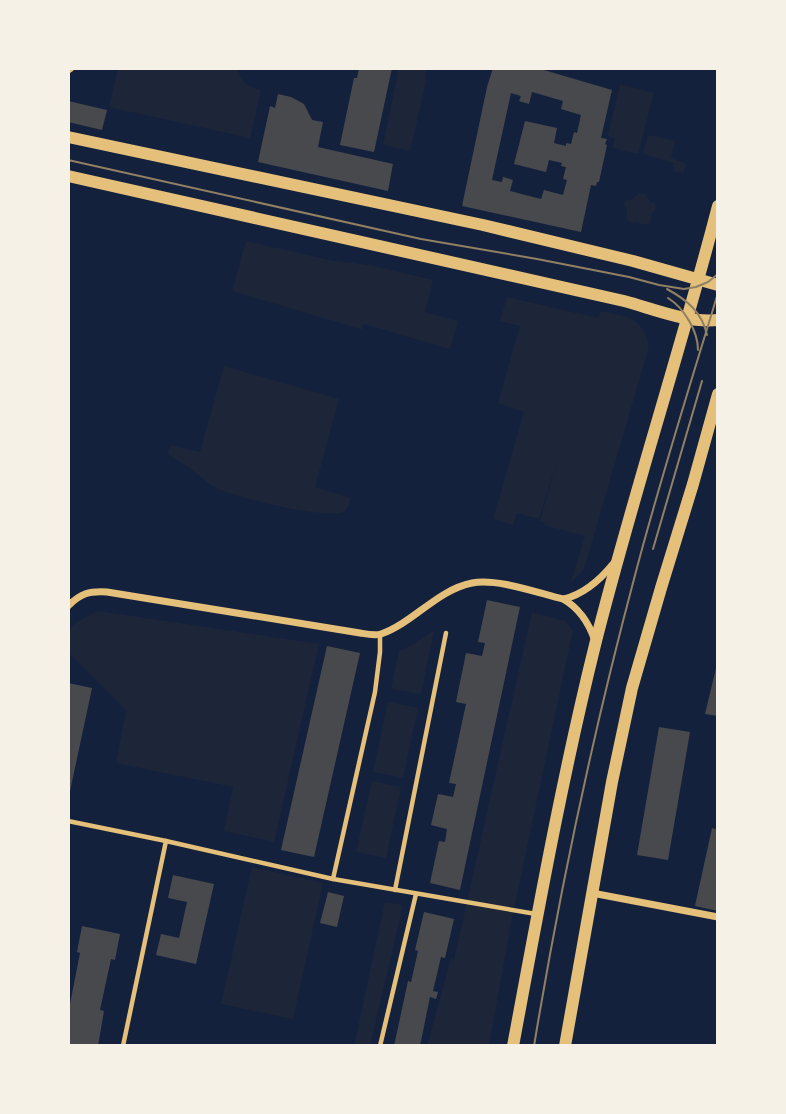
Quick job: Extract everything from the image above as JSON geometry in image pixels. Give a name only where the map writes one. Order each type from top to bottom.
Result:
[{"type":"main road","points":[[68,137],[495,228],[633,261],[718,285]]},
{"type":"main road","points":[[68,176],[624,301],[687,318],[718,320]]},
{"type":"main road","points":[[513,1046],[568,759],[596,643],[718,206]]},
{"type":"main road","points":[[565,1046],[612,782],[632,688],[718,394]]},
{"type":"street","points":[[563,599],[575,596],[595,583],[619,557]]},
{"type":"street","points":[[68,606],[83,594],[107,592],[380,635],[447,593],[471,583],[494,583],[563,599],[573,604],[587,621],[596,643]]},
{"type":"street","points":[[592,893],[718,917]]},
{"type":"lane","points":[[395,890],[446,633]]},
{"type":"lane","points":[[333,878],[375,692],[380,635]]},
{"type":"lane","points":[[68,821],[333,878],[537,914]]},
{"type":"lane","points":[[122,1046],[166,841]]},
{"type":"lane","points":[[380,1046],[416,894]]},
{"type":"shaded area","points":[[118,68],[236,68],[246,83],[261,90],[250,138],[109,107]]},
{"type":"shaded area","points":[[399,68],[426,70],[426,82],[410,151],[383,145]]},
{"type":"shaded area","points":[[620,84],[654,93],[638,154],[612,148],[615,138],[608,136]]},
{"type":"shaded area","points":[[648,135],[675,141],[671,158],[687,164],[683,173],[673,171],[674,163],[643,154]]},
{"type":"shaded area","points":[[645,194],[650,202],[655,203],[656,209],[652,213],[650,223],[645,225],[631,223],[627,219],[624,205],[626,200]]},
{"type":"shaded area","points":[[246,241],[433,280],[425,312],[458,321],[450,349],[364,324],[360,329],[232,291]]},
{"type":"shaded area","points":[[507,297],[598,318],[601,311],[626,317],[642,328],[649,346],[585,566],[571,582],[585,536],[544,525],[545,523],[540,521],[558,457],[539,519],[517,513],[513,525],[493,519],[524,412],[498,403],[520,326],[500,321]]},
{"type":"shaded area","points":[[224,366],[339,399],[315,487],[350,498],[345,511],[334,514],[319,513],[260,502],[226,492],[168,454],[170,445],[200,452]]},
{"type":"shaded area","points":[[98,611],[319,644],[274,842],[224,831],[233,787],[116,763],[126,710],[68,652],[71,629]]},
{"type":"shaded area","points":[[532,612],[565,621],[573,630],[511,923],[489,1046],[427,1046],[451,958],[454,960]]},
{"type":"shaded area","points":[[434,630],[421,694],[391,689],[399,651]]},
{"type":"shaded area","points":[[388,702],[418,708],[403,778],[373,772]]},
{"type":"shaded area","points":[[372,781],[401,787],[386,858],[356,852]]},
{"type":"shaded area","points":[[252,867],[323,883],[293,1019],[221,1004]]},
{"type":"shaded area","points":[[385,902],[403,905],[370,1046],[354,1046]]},
{"type":"building","points":[[359,68],[392,68],[374,152],[340,145],[354,78],[357,78]]},
{"type":"building","points":[[493,68],[537,68],[612,90],[601,138],[607,139],[607,145],[599,182],[596,186],[591,185],[581,232],[462,206]],"holes":[[[532,92],[563,101],[561,109],[581,115],[571,144],[566,143],[566,146],[554,143],[557,128],[525,121],[514,164],[546,172],[549,160],[562,163],[561,166],[566,167],[563,179],[567,180],[563,195],[544,190],[541,199],[510,191],[513,180],[503,177],[502,182],[492,180],[511,93],[521,96],[519,101],[529,104]]]},
{"type":"building","points":[[278,94],[304,104],[312,120],[323,122],[318,147],[393,164],[388,191],[258,162],[270,106],[275,108]]},
{"type":"building","points":[[68,101],[107,110],[102,130],[68,122]]},
{"type":"building","points":[[487,600],[520,607],[460,890],[430,883],[439,841],[445,842],[447,829],[431,825],[438,794],[453,797],[456,784],[449,783],[466,704],[456,702],[466,653],[482,656],[485,643],[478,642]]},
{"type":"building","points":[[327,646],[360,653],[314,857],[281,850]]},
{"type":"building","points":[[718,664],[718,716],[705,714]]},
{"type":"building","points":[[68,683],[92,688],[69,796],[68,796]]},
{"type":"building","points":[[659,727],[690,732],[668,860],[637,855]]},
{"type":"building","points":[[712,828],[718,830],[718,911],[695,906]]},
{"type":"building","points":[[173,875],[214,884],[196,964],[156,955],[161,934],[179,938],[187,902],[168,898]]},
{"type":"building","points":[[328,892],[344,896],[337,927],[320,923]]},
{"type":"building","points":[[424,912],[454,919],[445,958],[441,957],[433,991],[438,992],[436,999],[430,997],[420,1046],[394,1046],[408,981],[411,982],[418,951],[415,950]]},
{"type":"building","points":[[82,926],[120,934],[115,960],[111,959],[100,1010],[104,1011],[98,1046],[68,1046],[68,1004],[80,953],[77,952]]},
{"type":"tram line","points":[[68,160],[421,239],[537,259],[659,285],[684,289],[696,287],[718,274]]},
{"type":"tram line","points":[[667,289],[693,307],[707,335]]},
{"type":"tram line","points":[[534,1046],[566,870],[605,695],[654,507],[718,293]]},
{"type":"tram line","points":[[668,298],[689,321],[696,335],[698,350]]},
{"type":"tram line","points":[[653,549],[702,381]]}]
